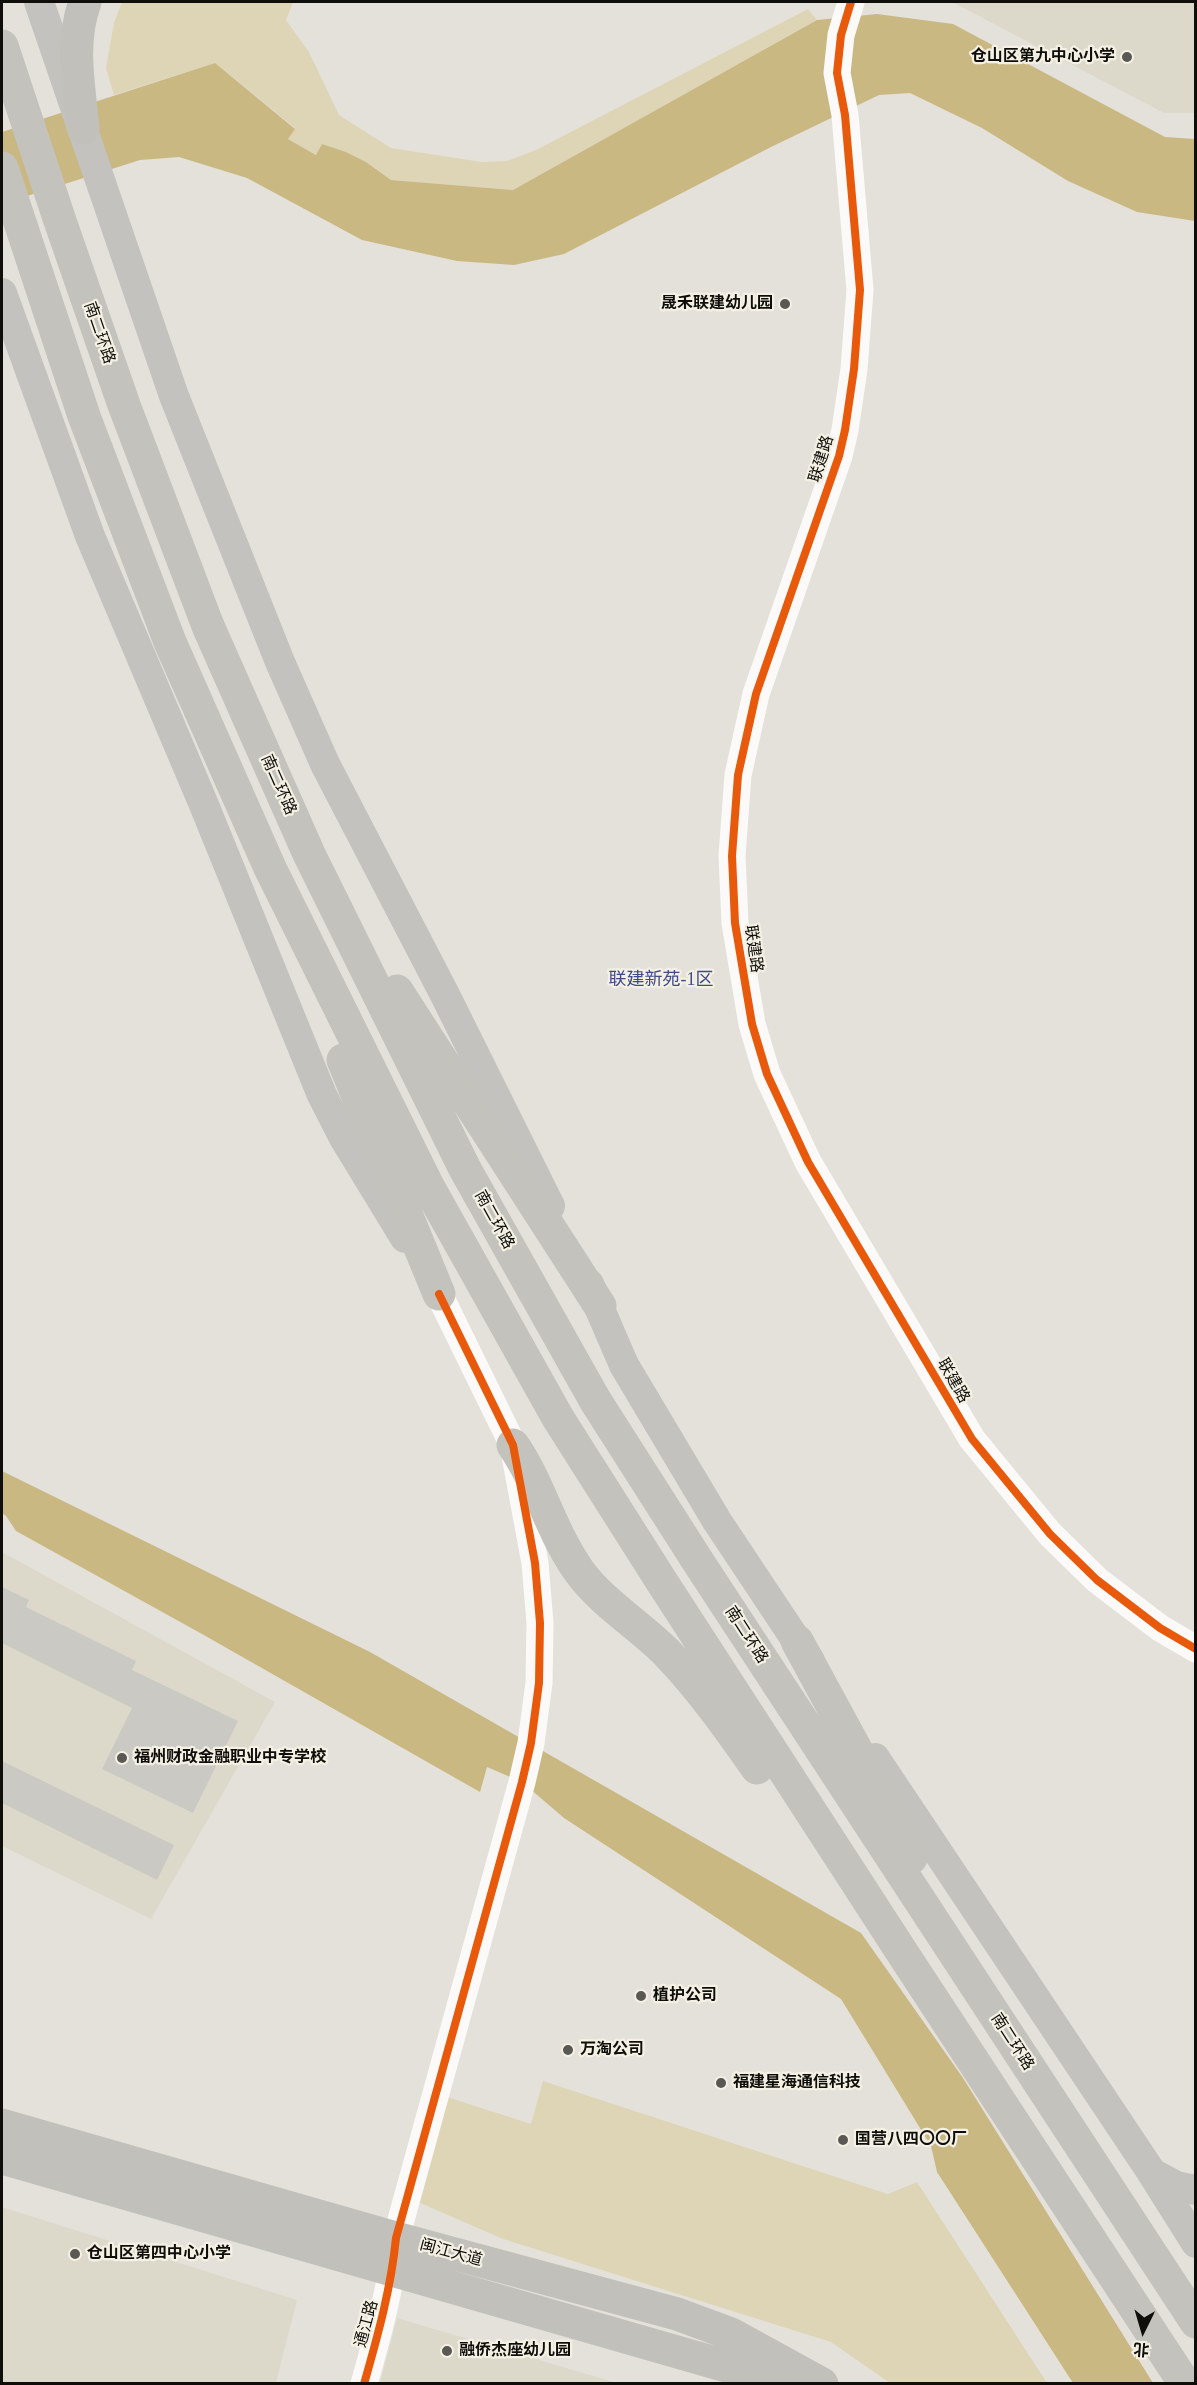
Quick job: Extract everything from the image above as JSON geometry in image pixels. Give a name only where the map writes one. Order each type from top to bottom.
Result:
[{"type":"highway","name":"南二环路","points":[[2,46],[124,405],[208,626],[309,854],[465,1169],[595,1400],[699,1563],[1187,2309]]},
{"type":"highway","points":[[2,168],[84,416],[170,642],[270,868],[428,1186],[558,1418],[907,1960],[1185,2384]]},
{"type":"highway","points":[[309,854],[600,1306]]},
{"type":"highway","points":[[270,868],[348,1074],[439,1294]]},
{"type":"highway","points":[[513,1445],[529,1469],[566,1551],[580,1573],[614,1608],[685,1672],[795,1822],[907,1960]]},
{"type":"highway","points":[[797,1641],[897,1825],[945,1940]]},
{"type":"main road","points":[[39,2],[174,396],[289,683],[325,764],[444,993],[600,1306],[630,1375],[717,1521],[1152,2173],[1196,2243]]},
{"type":"main road","points":[[83,128],[76,30],[85,2]]},
{"type":"main road","points":[[2,293],[90,536],[204,805],[322,1095],[345,1138],[439,1294]]},
{"type":"main road","name":"闽江大道","points":[[2,2125],[396,2238],[677,2314],[731,2334],[822,2384]]},
{"type":"main road","name":"闽江大道","points":[[2,2158],[761,2376],[777,2384]]},
{"type":"main road","points":[[1152,2173],[1176,2186],[1196,2190]]},
{"type":"street","name":"联建路","points":[[848,8],[840,42],[837,73],[845,115],[857,237],[860,290],[854,369],[839,456],[756,694],[743,747],[736,800],[733,888],[738,948],[752,1024],[773,1089],[808,1162],[972,1439],[1050,1534],[1097,1580],[1160,1628],[1196,1649]]},
{"type":"street","name":"通江路","points":[[364,2384],[387,2304],[396,2238],[522,1782],[531,1743],[539,1683],[539,1594],[530,1531],[513,1445],[439,1294]]},
{"type":"shaded area","points":[[122,2],[293,2],[286,20],[309,52],[339,115],[391,148],[482,162],[507,161],[536,150],[808,9],[817,20],[513,190],[391,180],[366,162],[322,144],[317,155],[287,139],[295,128],[215,63],[114,95],[106,68],[114,23]]},
{"type":"shaded area","name":"仓山区第九中心小学","points":[[952,2],[1195,2],[1195,113],[1164,113]]},
{"type":"shaded area","points":[[877,14],[953,24],[1165,137],[1195,139],[1195,221],[1137,212],[1068,181],[982,128],[910,93],[879,95],[771,147],[564,254],[514,265],[457,261],[362,240],[247,178],[179,157],[140,160],[2,204],[2,132],[215,63],[295,129],[288,139],[316,155],[322,144],[366,162],[391,180],[513,190],[817,20]]},
{"type":"shaded area","points":[[2,1471],[370,1652],[861,1933],[963,2078],[1153,2383],[1073,2383],[937,2172],[931,2146],[841,1999],[564,1818],[522,1782],[487,1767],[480,1792],[16,1531],[2,1513]]},
{"type":"shaded area","name":"福州财政金融职业中专学校","points":[[2,1552],[275,1702],[151,1919],[2,1846]]},
{"type":"shaded area","points":[[543,2081],[888,2194],[917,2182],[1047,2383],[890,2383],[831,2342],[503,2239],[418,2202],[447,2097],[531,2124]]},
{"type":"shaded area","name":"仓山区第四中心小学","points":[[2,2207],[297,2300],[276,2383],[2,2383]]},
{"type":"shaded area","name":"融侨杰座幼儿园","points":[[397,2318],[617,2383],[380,2383]]},
{"type":"building","points":[[2,1587],[29,1600],[26,1607],[136,1661],[132,1670],[238,1721],[193,1813],[102,1769],[132,1708],[2,1643]]},
{"type":"building","points":[[2,1761],[174,1845],[157,1880],[2,1803]]},
{"type":"cycle path","points":[[851,2],[841,35],[837,73],[845,115],[860,290],[854,369],[839,456],[756,694],[738,775],[732,856],[735,923],[752,1024],[767,1074],[808,1162],[972,1439],[1050,1534],[1097,1580],[1160,1628],[1196,1649]]},
{"type":"cycle path","points":[[364,2384],[387,2293],[396,2238],[522,1782],[531,1743],[539,1683],[540,1623],[535,1563],[513,1445],[439,1294]]},
{"type":"place","name":"仓山区第九中心小学","points":[[1127,57]]},
{"type":"place","name":"晟禾联建幼儿园","points":[[785,304]]},
{"type":"place","name":"福州财政金融职业中专学校","points":[[122,1758]]},
{"type":"place","name":"植护公司","points":[[641,1996]]},
{"type":"place","name":"万淘公司","points":[[568,2050]]},
{"type":"place","name":"福建星海通信科技","points":[[721,2083]]},
{"type":"place","name":"国营八四〇〇厂","points":[[843,2140]]},
{"type":"place","name":"仓山区第四中心小学","points":[[75,2254]]},
{"type":"place","name":"融侨杰座幼儿园","points":[[447,2351]]},
{"type":"district","name":"联建新苑-1区","points":[[661,980]]}]
